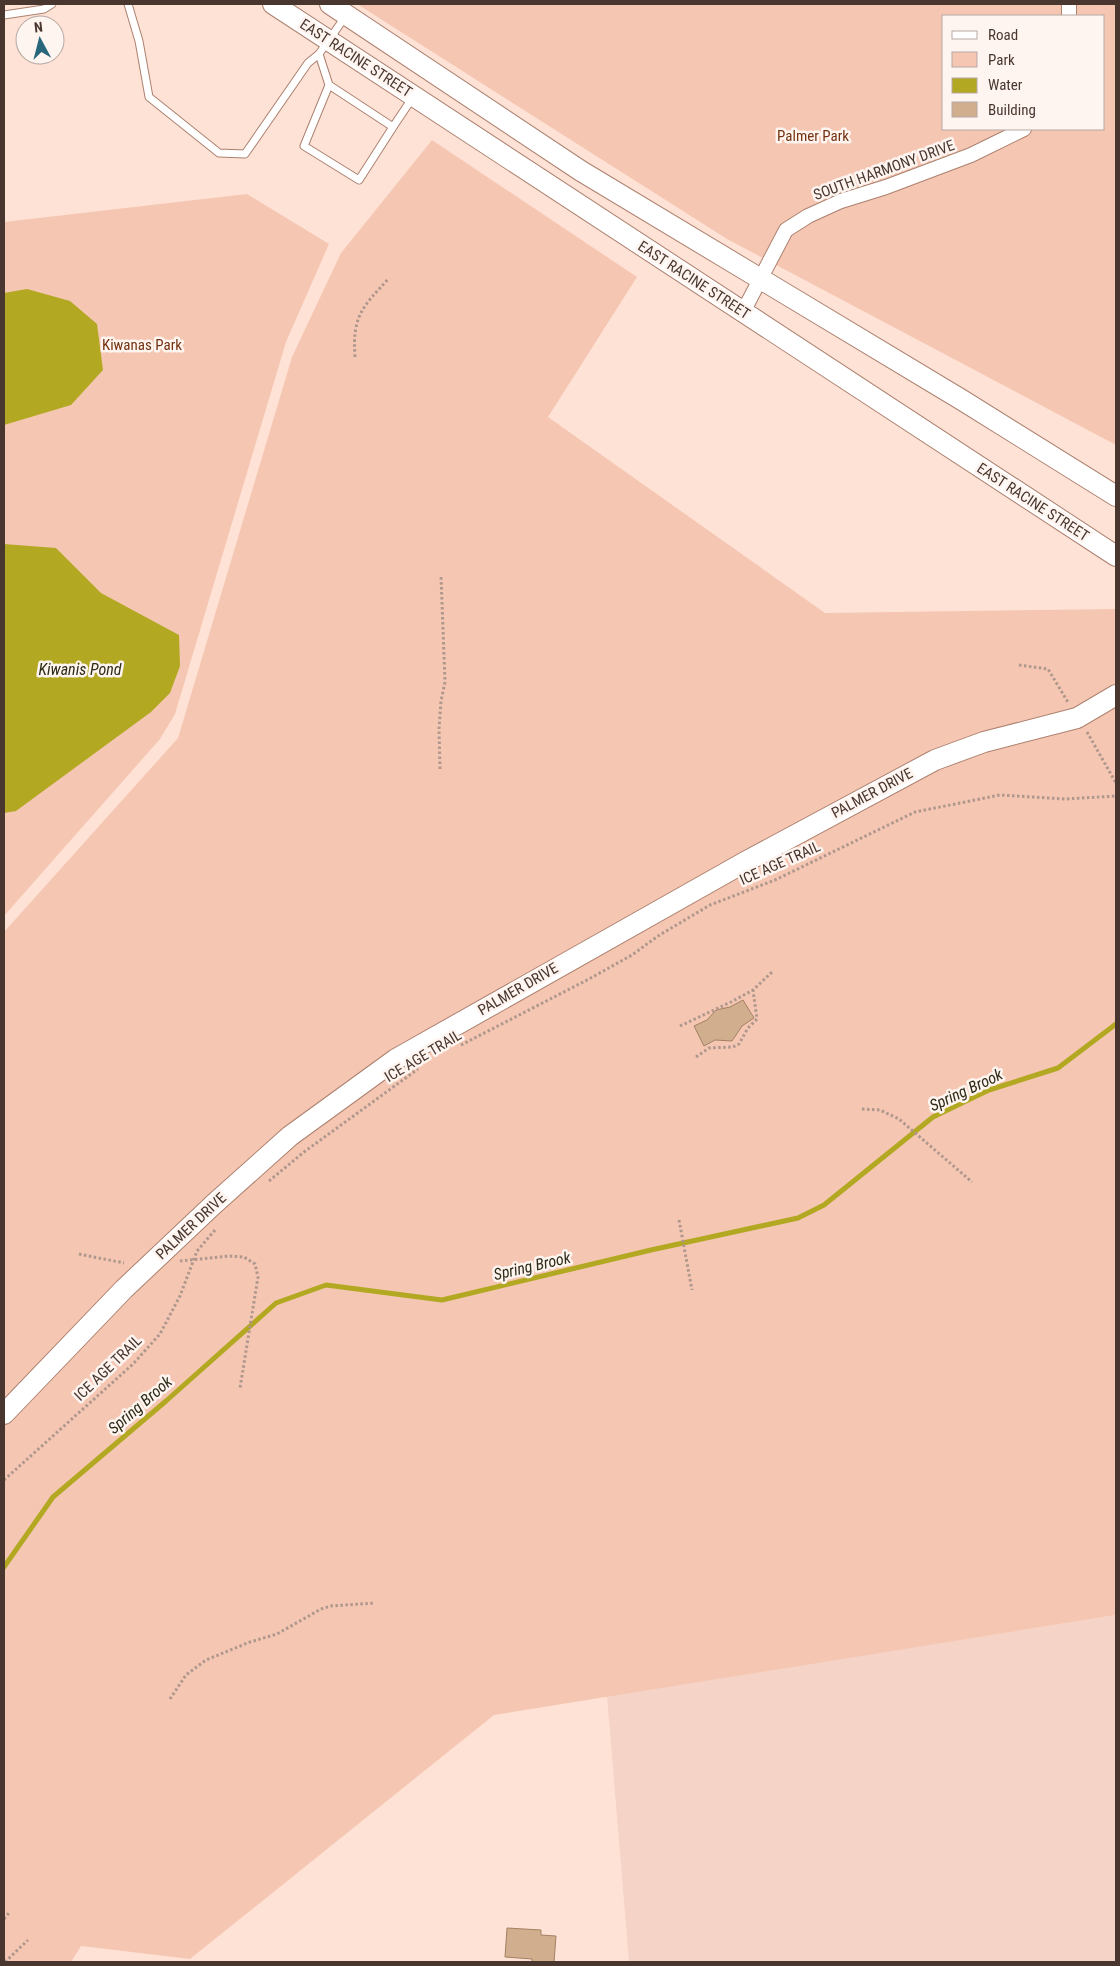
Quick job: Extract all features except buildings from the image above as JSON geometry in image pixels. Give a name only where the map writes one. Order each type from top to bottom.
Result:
[{"type":"main road","name":"EAST RACINE STREET","points":[[273,4],[324,48],[413,96],[1116,556]]},
{"type":"main road","name":"EAST RACINE STREET","points":[[338,9],[581,171],[962,400],[1116,496]]},
{"type":"main road","name":"PALMER DRIVE","points":[[4,1414],[150,1264],[214,1204],[290,1136],[396,1059],[743,863],[935,760],[984,742],[1077,718],[1116,695]]},
{"type":"street","name":"SOUTH HARMONY DRIVE","points":[[743,312],[758,279],[786,230],[808,216],[841,200],[886,187],[971,155],[1022,130]]},
{"type":"lane","points":[[4,15],[44,10],[52,4]]},
{"type":"lane","points":[[128,4],[139,41],[149,97],[219,153],[245,154],[308,63],[324,48]]},
{"type":"lane","points":[[338,9],[324,48],[325,67],[330,85],[304,146],[359,180],[413,96]]},
{"type":"lane","points":[[330,85],[393,127]]},
{"type":"path","points":[[355,356],[354,337],[362,308],[389,278]]},
{"type":"path","points":[[440,770],[438,729],[445,682],[441,576]]},
{"type":"path","name":"ICE AGE TRAIL","points":[[456,1048],[625,959],[658,936],[710,905],[775,880],[915,812],[1000,795],[1065,799],[1116,796]]},
{"type":"path","points":[[680,1026],[752,990],[772,972]]},
{"type":"path","points":[[696,1057],[709,1048],[733,1047],[739,1044],[748,1028],[757,1019],[752,990]]},
{"type":"path","name":"ICE AGE TRAIL","points":[[268,1182],[304,1152],[424,1065]]},
{"type":"path","points":[[862,1109],[880,1110],[899,1119],[972,1182]]},
{"type":"path","points":[[679,1220],[692,1290]]},
{"type":"path","name":"ICE AGE TRAIL","points":[[4,1480],[133,1364],[160,1334],[180,1296],[197,1251],[217,1227]]},
{"type":"path","points":[[78,1254],[128,1264],[150,1264],[229,1256],[244,1257],[255,1264],[258,1277],[240,1388]]},
{"type":"path","points":[[170,1699],[186,1675],[206,1660],[250,1642],[277,1634],[321,1608],[375,1603]]},
{"type":"path","points":[[4,1919],[9,1913]]},
{"type":"path","points":[[5,1962],[28,1940]]},
{"type":"shaded area","points":[[1116,1615],[1116,1962],[629,1962],[607,1696]]},
{"type":"green space","name":"Palmer Park","points":[[357,4],[1116,4],[1116,445],[727,239]]},
{"type":"green space","points":[[432,140],[637,277],[548,417],[825,613],[1116,609],[1116,1615],[494,1715],[190,1959],[81,1946],[71,1962],[4,1962],[4,932],[178,738],[292,357],[341,253]]},
{"type":"green space","name":"Kiwanas Park","points":[[247,194],[329,244],[286,342],[175,714],[160,739],[4,916],[4,222]]},
{"type":"water","points":[[27,289],[70,301],[97,324],[103,370],[71,405],[4,425],[4,293]]},
{"type":"water","name":"Kiwanis Pond","points":[[4,544],[56,548],[101,593],[179,635],[180,666],[170,693],[151,712],[16,811],[4,813]]},
{"type":"waterway","name":"Spring Brook","points":[[4,1567],[53,1497],[166,1401],[276,1303],[326,1285],[442,1300],[651,1250],[798,1218],[824,1205],[933,1117],[989,1090],[1058,1068],[1116,1024]]}]
